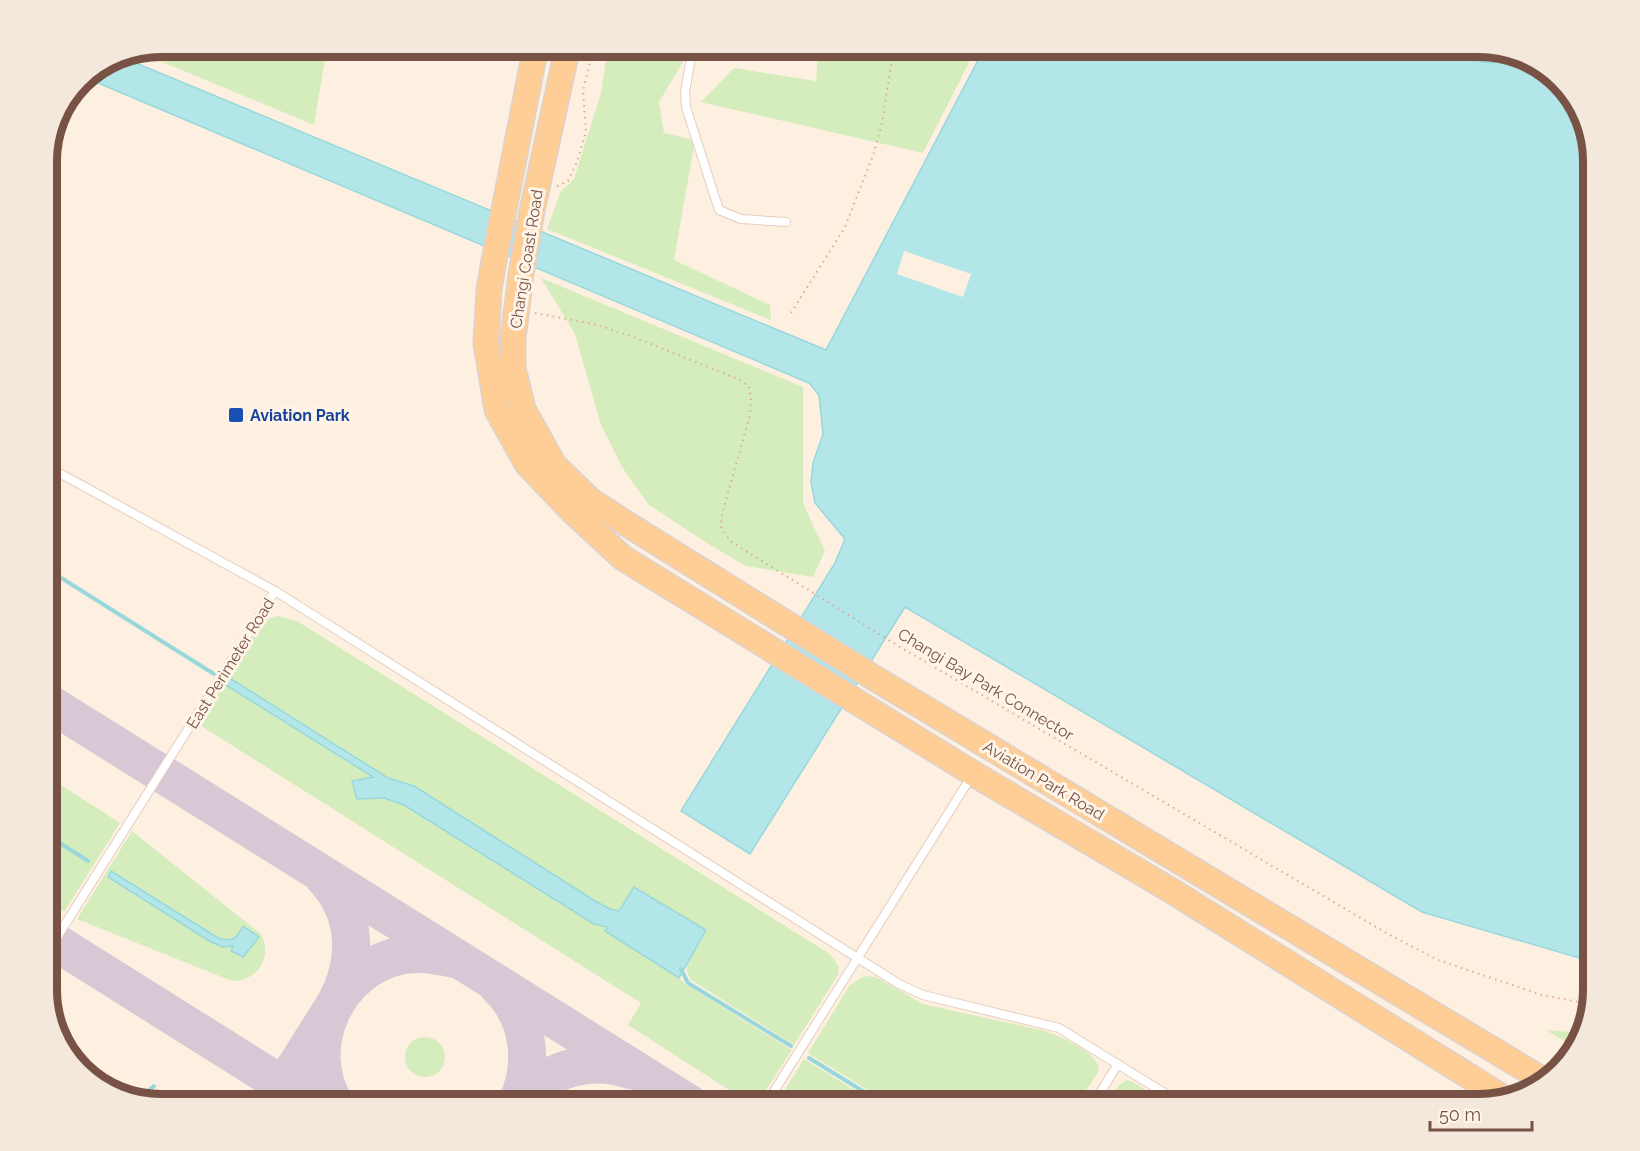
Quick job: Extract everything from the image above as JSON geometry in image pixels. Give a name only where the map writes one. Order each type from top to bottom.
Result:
[{"type":"main road","name":"Changi Coast Road","points":[[527,464],[497,410],[486,343],[489,290],[493,266],[534,57]]},
{"type":"main road","name":"Changi Coast Road","points":[[554,465],[523,409],[513,368],[513,339],[532,211],[566,57]]},
{"type":"main road","name":"Aviation Park Road","points":[[527,464],[572,511],[623,558],[974,774],[1172,891],[1495,1092]]},
{"type":"main road","name":"Aviation Park Road","points":[[554,465],[590,500],[787,624],[1537,1077]]},
{"type":"lane","points":[[691,57],[685,92],[686,108],[719,210],[741,219],[786,222]]},
{"type":"lane","name":"East Perimeter Road","points":[[57,473],[275,591],[57,937]]},
{"type":"lane","points":[[275,591],[857,958],[923,995],[1059,1028],[1166,1094]]},
{"type":"lane","points":[[772,1094],[974,774]]},
{"type":"lane","points":[[1100,1094],[1118,1064]]},
{"type":"path","points":[[554,188],[568,180],[581,148],[586,123],[583,91],[591,57]]},
{"type":"path","points":[[790,313],[845,226],[874,153],[882,123],[892,57]]},
{"type":"path","name":"Changi Bay Park Connector","points":[[530,311],[598,325],[636,338],[738,379],[749,386],[752,398],[750,415],[726,496],[721,527],[730,540],[810,593],[1388,934],[1449,963],[1542,995],[1582,1002]]},
{"type":"green space","points":[[325,57],[314,125],[152,58]]},
{"type":"green space","points":[[606,57],[686,57],[659,102],[664,133],[695,140],[674,260],[770,305],[771,320],[547,229],[561,191],[574,179],[601,93]]},
{"type":"green space","points":[[818,57],[972,57],[923,153],[701,102],[734,68],[816,81]]},
{"type":"green space","points":[[541,278],[803,387],[803,503],[825,551],[813,577],[746,566],[649,505],[622,467],[601,425],[575,334]]},
{"type":"green space","points":[[278,616],[297,621],[830,954],[839,967],[838,975],[794,1045],[691,980],[687,968],[688,962],[706,930],[635,887],[619,911],[610,909],[414,786],[388,778],[228,677],[261,624]]},
{"type":"green space","points":[[224,684],[374,777],[357,799],[384,798],[404,805],[594,924],[608,927],[606,931],[685,984],[792,1050],[763,1094],[735,1094],[628,1025],[641,1003],[198,724]]},
{"type":"green space","points":[[57,782],[120,823],[64,912],[57,907]]},
{"type":"green space","points":[[132,831],[261,934],[265,951],[264,959],[256,972],[249,977],[232,981],[77,919]],"holes":[[[112,871],[224,941],[237,937],[259,937],[243,957],[234,945],[217,945],[108,877]]]},
{"type":"green space","points":[[862,977],[878,978],[923,1004],[1045,1031],[1076,1045],[1090,1055],[1099,1067],[1097,1074],[1084,1094],[874,1094],[808,1053],[850,985]]},
{"type":"green space","points":[[1546,1030],[1573,1032],[1568,1043]]},
{"type":"green space","points":[[425,1037],[439,1043],[445,1057],[439,1071],[425,1077],[411,1071],[405,1057],[411,1043]]},
{"type":"green space","points":[[804,1059],[861,1094],[782,1094]]},
{"type":"green space","points":[[1127,1080],[1152,1094],[1113,1094],[1118,1086]]},
{"type":"water","points":[[980,57],[1446,57],[1492,63],[1502,60],[1537,74],[1553,87],[1569,109],[1579,134],[1583,161],[1583,959],[1422,912],[905,607],[750,854],[681,811],[835,563],[845,539],[815,503],[811,482],[813,463],[823,434],[819,395],[809,383],[94,81],[109,71],[132,61],[826,350]]},
{"type":"water","points":[[228,677],[388,778],[414,786],[610,909],[619,911],[634,887],[706,930],[679,978],[605,931],[608,927],[594,924],[404,805],[384,798],[357,799],[352,781],[373,777],[224,684]]},
{"type":"water","points":[[111,871],[218,938],[230,940],[239,934],[243,926],[259,937],[243,957],[231,951],[233,946],[223,947],[211,942],[108,877]]},
{"type":"pier","points":[[904,251],[971,274],[963,297],[897,274]]},
{"type":"waterway","points":[[57,575],[214,674]]},
{"type":"waterway","points":[[57,841],[88,861]]},
{"type":"waterway","points":[[681,969],[688,983],[791,1046]]},
{"type":"waterway","points":[[809,1058],[868,1094]]},
{"type":"waterway","points":[[146,1093],[154,1086]]},
{"type":"taxiway","points":[[57,708],[674,1094]]},
{"type":"taxiway","points":[[278,1094],[335,1004],[348,972],[351,956],[348,923],[343,907],[324,878]]},
{"type":"taxiway","points":[[57,943],[297,1094]]},
{"type":"taxiway","points":[[330,1094],[325,1082],[322,1058],[324,1035],[331,1012],[343,992],[360,975],[380,962],[417,954],[454,959]]},
{"type":"taxiway","points":[[498,987],[509,999],[523,1027],[527,1058],[526,1074],[520,1094]]},
{"type":"taxiway","points":[[526,1094],[540,1082],[568,1069],[599,1065],[630,1070]]},
{"type":"place","name":"Aviation Park","points":[[236,415]]}]
